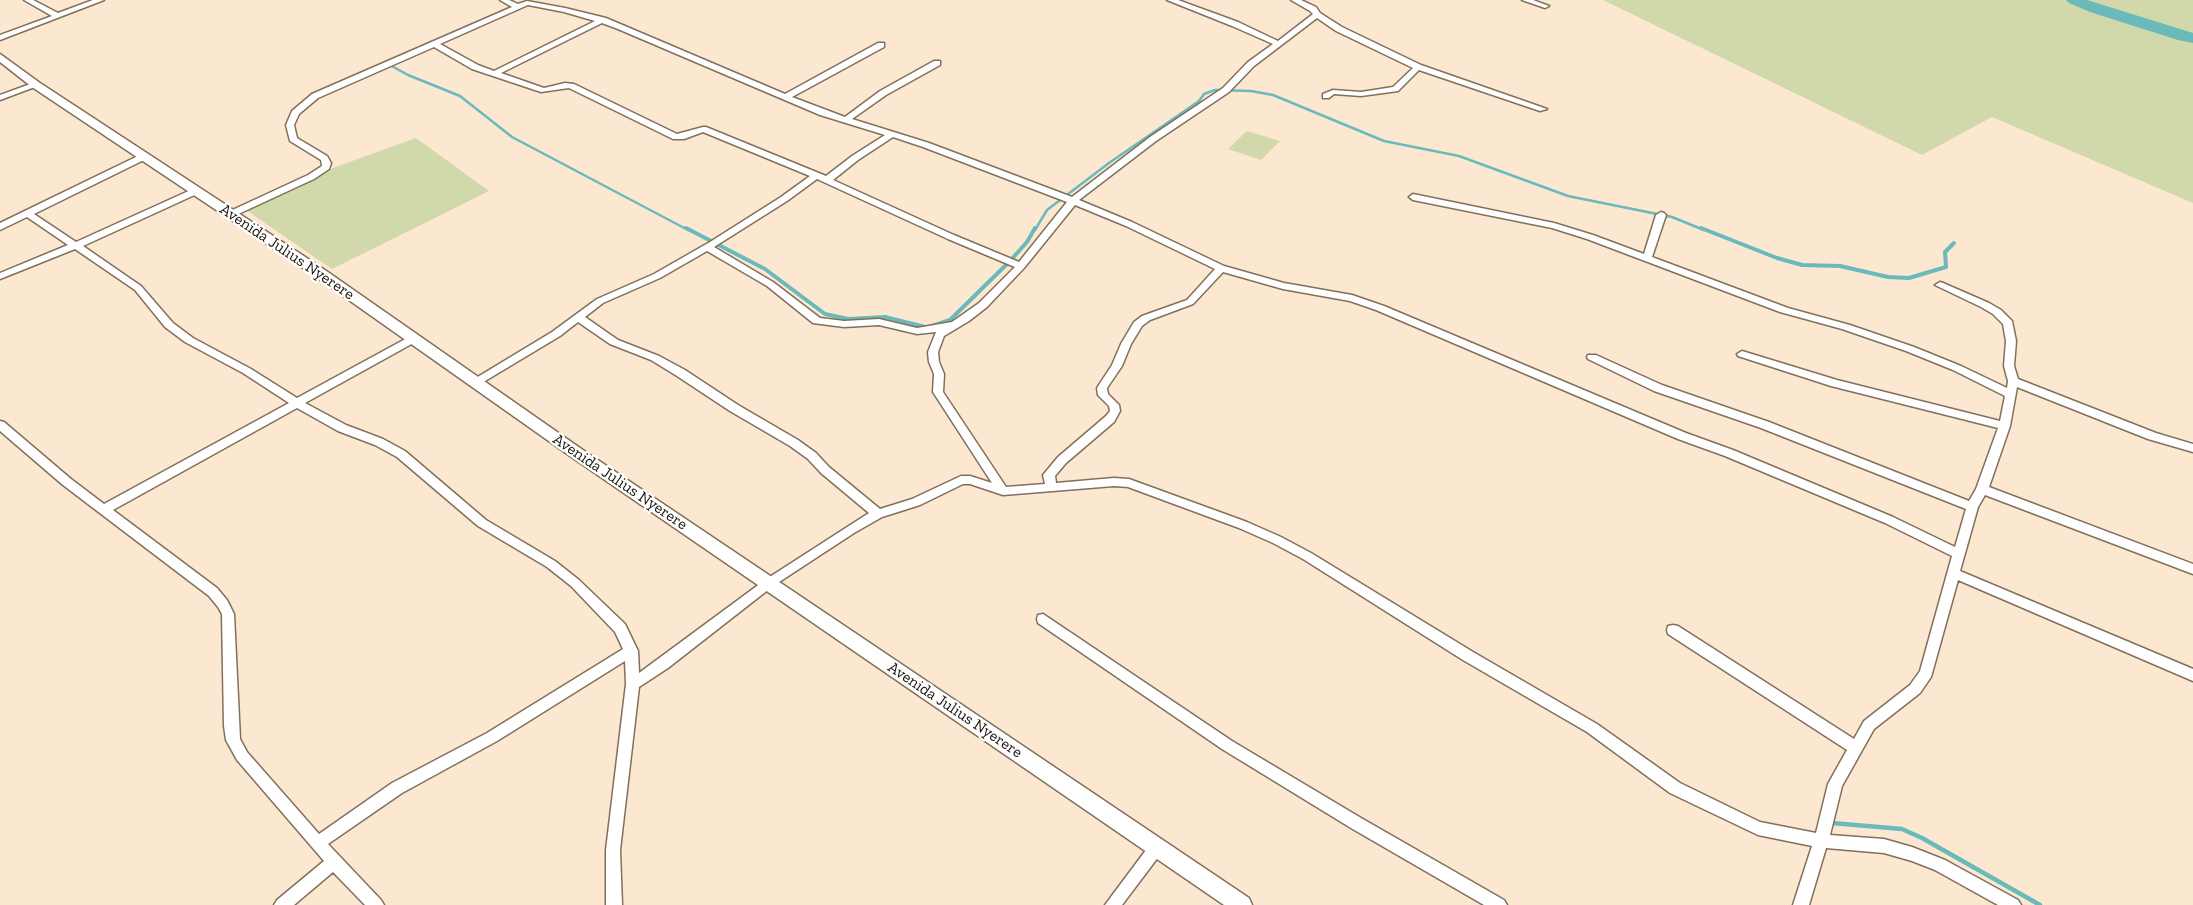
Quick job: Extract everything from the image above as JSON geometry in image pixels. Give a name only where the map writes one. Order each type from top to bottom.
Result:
[{"type":"street","points":[[28,0],[58,16]]},
{"type":"street","points":[[0,38],[100,0]]},
{"type":"street","points":[[504,0],[517,7]]},
{"type":"street","points":[[1171,0],[1235,24],[1279,44]]},
{"type":"street","points":[[1295,0],[1313,8],[1317,15],[1339,29],[1418,67],[1543,109]]},
{"type":"street","points":[[1526,0],[1545,6]]},
{"type":"street","points":[[231,214],[326,167],[327,163],[324,158],[294,139],[291,133],[291,119],[315,96],[433,43],[531,2],[603,20],[845,121],[926,145],[1073,201],[1129,224],[1221,268],[1283,286],[1352,298],[1380,308],[1682,436],[1729,453],[1889,520],[1959,554]]},
{"type":"street","points":[[1003,491],[938,392],[938,374],[933,352],[940,334],[965,319],[983,305],[1021,266],[1073,201],[1153,139],[1226,90],[1244,70],[1317,15]]},
{"type":"street","points":[[494,73],[603,20]]},
{"type":"street","points":[[433,43],[475,67],[544,90],[568,85],[676,137],[703,129],[816,175],[951,237],[1021,266]]},
{"type":"street","points":[[785,97],[881,46]]},
{"type":"street","name":"Avenida Julius Nyerere","points":[[0,57],[36,84],[317,271],[575,452],[1242,905]]},
{"type":"street","points":[[845,121],[883,93],[937,63]]},
{"type":"street","points":[[1326,96],[1333,92],[1361,94],[1395,89],[1418,67]]},
{"type":"street","points":[[0,98],[36,84]]},
{"type":"street","points":[[827,180],[855,158],[891,135]]},
{"type":"street","points":[[0,227],[145,156]]},
{"type":"street","points":[[476,381],[556,334],[600,301],[657,276],[708,247],[784,199],[816,175]]},
{"type":"street","points":[[0,276],[76,246],[196,191]]},
{"type":"street","points":[[1413,197],[1554,226],[1590,237],[1784,310],[1846,327],[1910,349],[1957,368],[2011,394]]},
{"type":"street","points":[[27,213],[138,288],[169,325],[189,340],[247,371],[342,428],[379,442],[401,454],[482,523],[551,564],[575,583],[620,628],[631,651],[634,684],[613,850],[614,905]]},
{"type":"street","points":[[1647,259],[1661,215]]},
{"type":"street","points":[[708,247],[770,284],[817,321],[844,324],[879,322],[916,331],[936,329],[965,319]]},
{"type":"street","points":[[1051,487],[1049,475],[1062,460],[1110,419],[1115,411],[1114,405],[1103,395],[1102,388],[1117,366],[1126,344],[1138,324],[1146,318],[1190,302],[1221,268]]},
{"type":"street","points":[[1801,905],[1821,842],[1835,784],[1869,725],[1915,689],[1926,673],[1972,507],[1982,489],[2004,426],[2013,380],[2008,352],[2010,329],[2004,318],[1985,305],[1940,286]]},
{"type":"street","points":[[579,318],[614,342],[654,358],[681,373],[734,408],[794,443],[812,456],[878,514]]},
{"type":"street","points":[[103,510],[413,339]]},
{"type":"street","points":[[1742,354],[1835,383],[2004,426]]},
{"type":"street","points":[[1592,357],[1658,388],[1765,425],[1972,507]]},
{"type":"street","points":[[2013,380],[2152,436],[2193,448]]},
{"type":"street","points":[[0,425],[67,482],[193,576],[213,592],[224,604],[228,614],[230,726],[233,740],[242,756],[334,862],[376,905]]},
{"type":"street","points":[[634,684],[669,660],[769,583],[878,514],[916,502],[961,480],[970,480],[1003,491],[1114,482],[1129,483],[1277,540],[1308,556],[1468,656],[1592,728],[1674,788],[1758,828],[1821,842],[1884,846],[1912,854],[1940,865],[2013,905]]},
{"type":"street","points":[[1982,489],[2193,569]]},
{"type":"street","points":[[1953,573],[2193,675]]},
{"type":"street","points":[[1043,619],[1227,745],[1356,823],[1499,905]]},
{"type":"street","points":[[1673,630],[1856,748]]},
{"type":"street","points":[[318,843],[397,788],[492,737],[631,651]]},
{"type":"street","points":[[1113,905],[1158,847]]},
{"type":"street","points":[[282,905],[334,862]]},
{"type":"green space","points":[[1603,0],[2193,0],[2193,203],[1992,117],[1922,155]]},
{"type":"green space","points":[[1247,131],[1280,141],[1261,160],[1228,149]]},
{"type":"green space","points":[[416,138],[489,191],[332,269],[246,210],[333,168]]},
{"type":"waterway","points":[[2074,0],[2095,9],[2184,37],[2193,38]]},
{"type":"waterway","points":[[388,64],[408,75],[460,96],[512,137],[688,230]]},
{"type":"waterway","points":[[1035,230],[1047,210],[1109,163],[1199,101],[1204,94],[1215,90],[1251,91],[1273,95],[1384,141],[1459,156],[1568,196],[1672,217],[1704,230]]},
{"type":"waterway","points":[[686,228],[765,269],[825,314],[848,319],[885,317],[925,327]]},
{"type":"waterway","points":[[932,326],[950,320],[1010,261],[1027,242],[1035,228]]},
{"type":"waterway","points":[[1701,228],[1777,258],[1802,265],[1840,266],[1888,277],[1909,278],[1946,267],[1945,252],[1954,243]]},
{"type":"waterway","points":[[1832,823],[1902,829],[1922,838],[2040,905]]}]
